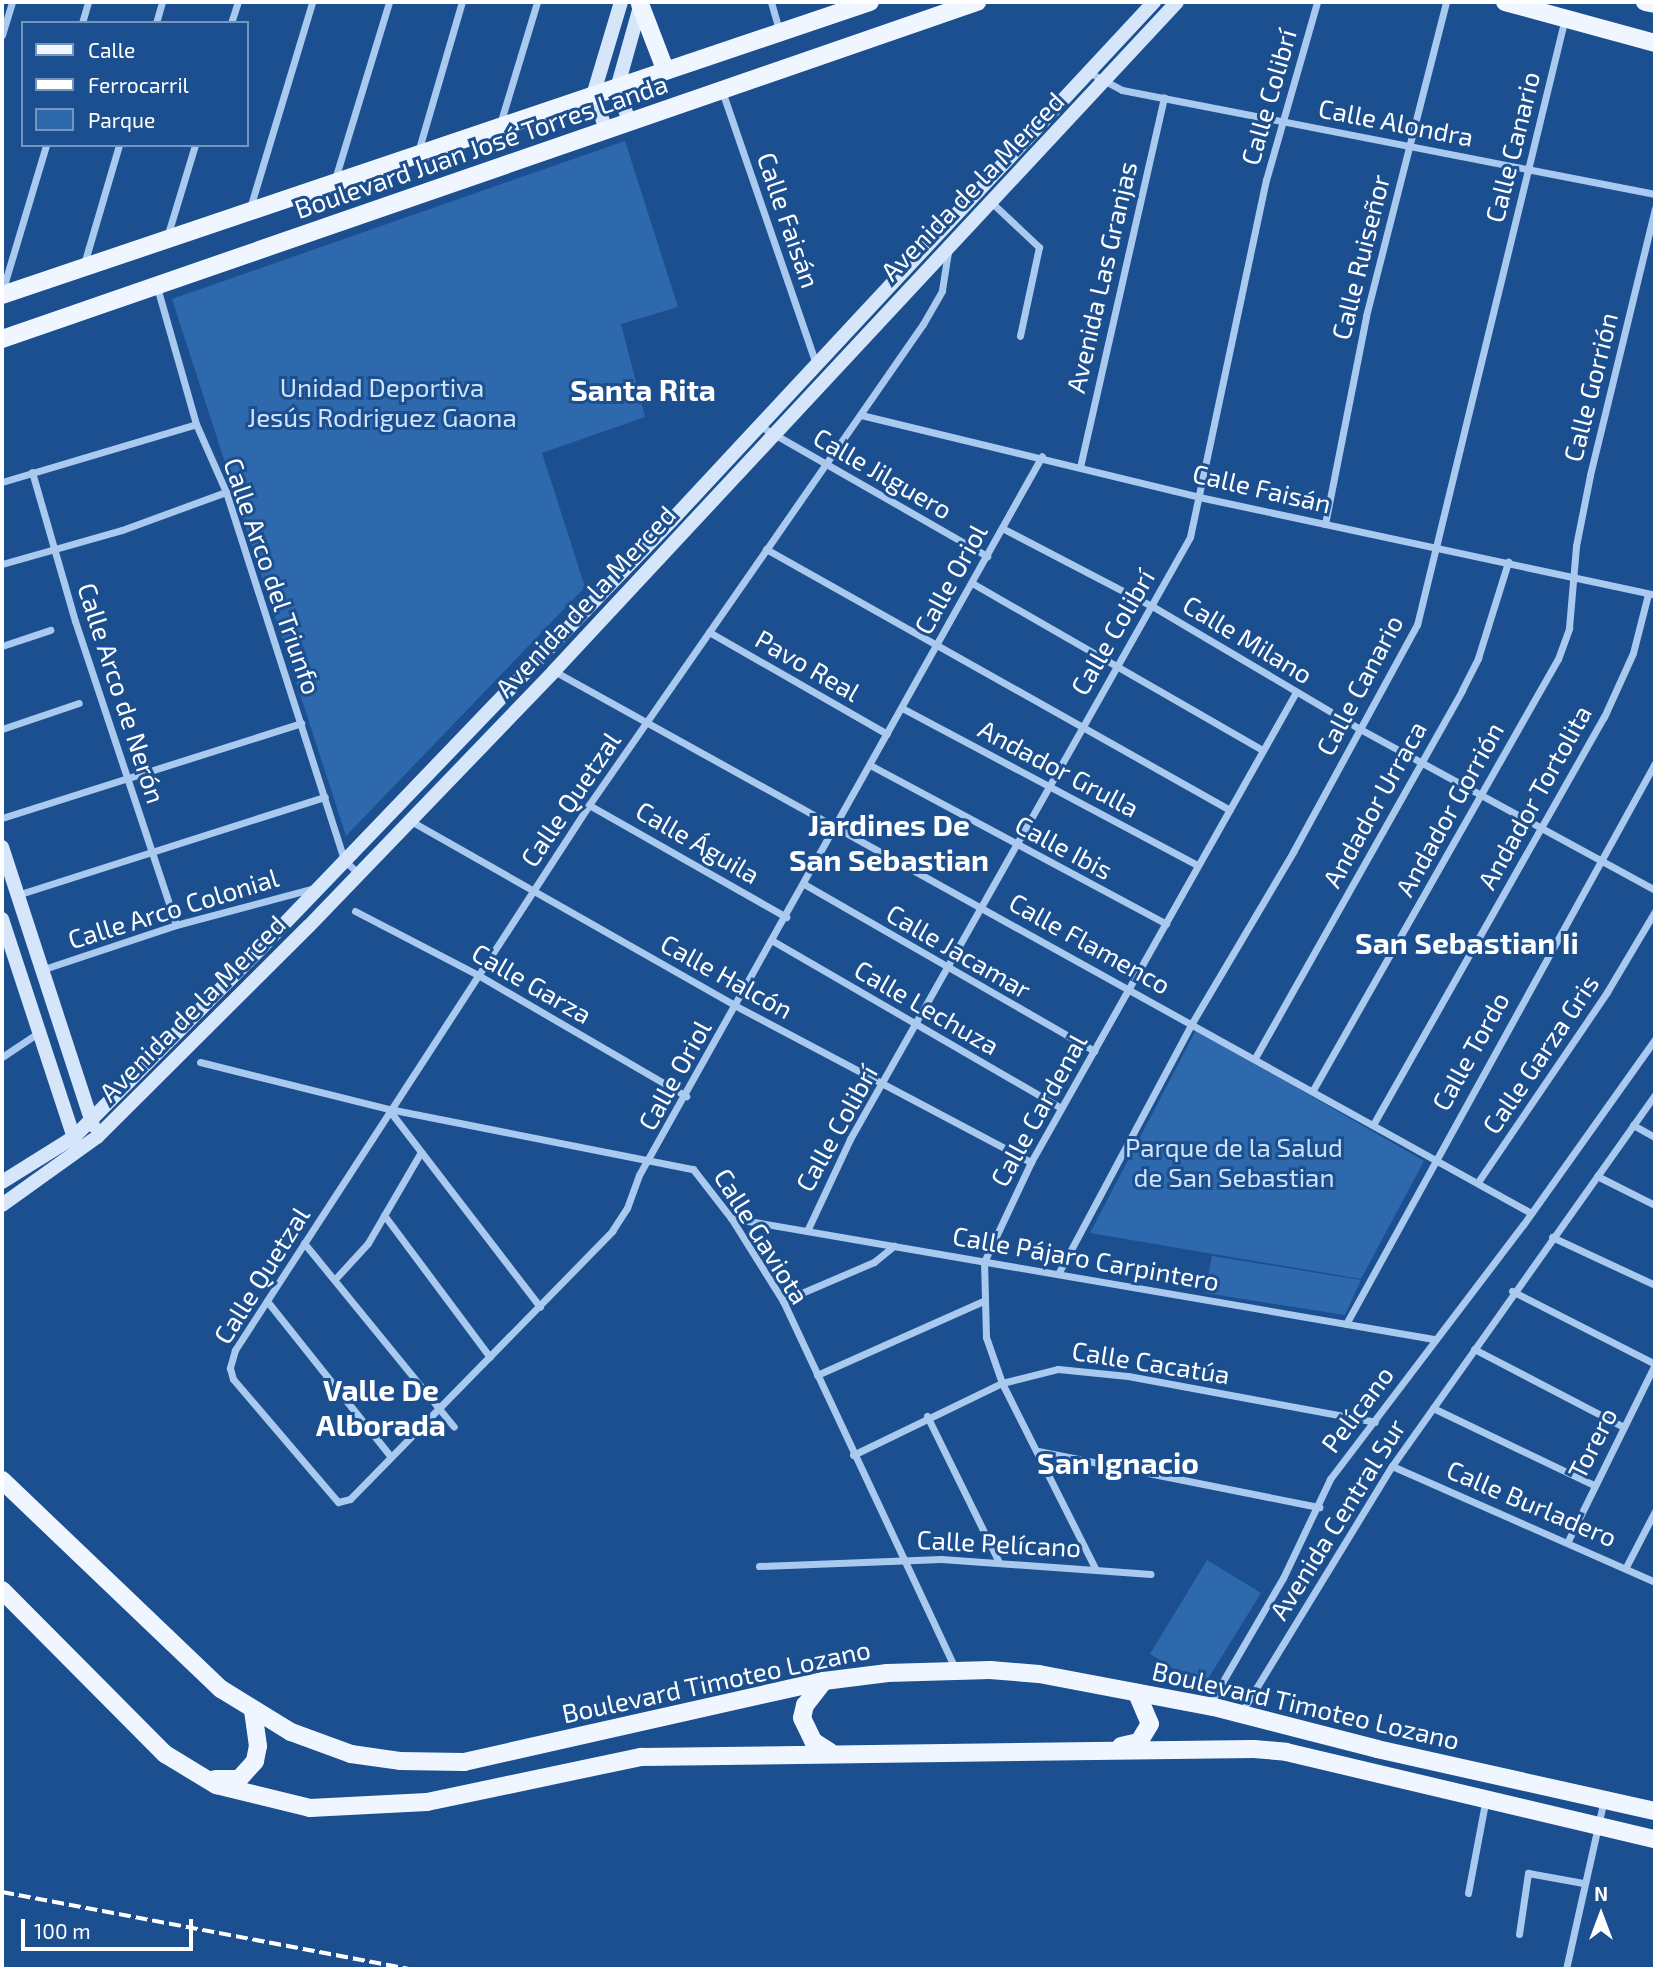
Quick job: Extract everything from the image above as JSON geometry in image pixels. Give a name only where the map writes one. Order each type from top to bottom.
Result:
[{"type":"main road","name":"Boulevard Juan José Torres Landa","points":[[2,339],[977,2]]},
{"type":"main road","points":[[1505,2],[1531,5],[1565,18],[1655,43]]},
{"type":"main road","points":[[1645,2],[1655,4]]},
{"type":"main road","points":[[641,3],[665,69]]},
{"type":"main road","name":"Boulevard Juan José Torres Landa","points":[[2,294],[335,179],[864,3]]},
{"type":"main road","name":"Boulevard Timoteo Lozano","points":[[2,1480],[221,1689],[291,1732],[351,1754],[400,1761],[464,1762],[824,1681],[956,1670],[1039,1674],[1223,1709],[1377,1749],[1655,1811]]},
{"type":"main road","name":"Boulevard Timoteo Lozano","points":[[2,1590],[165,1754],[195,1773],[259,1799],[310,1808],[368,1808],[427,1802],[641,1756],[1210,1750],[1286,1752],[1655,1839]]},
{"type":"main road","points":[[824,1681],[805,1705],[802,1718],[813,1741],[830,1752]]},
{"type":"main road","points":[[1101,1750],[1130,1745],[1147,1735],[1148,1711],[1138,1693]]},
{"type":"main road","points":[[195,1773],[229,1781],[248,1772],[258,1746],[253,1711]]},
{"type":"street","points":[[2,35],[12,2]]},
{"type":"street","points":[[83,21],[88,2]]},
{"type":"street","points":[[157,21],[162,2]]},
{"type":"street","points":[[233,21],[238,2]]},
{"type":"street","points":[[250,208],[312,2]]},
{"type":"street","points":[[335,179],[389,2]]},
{"type":"street","points":[[418,152],[462,2]]},
{"type":"street","points":[[499,124],[537,2]]},
{"type":"street","points":[[606,131],[594,92],[621,2]]},
{"type":"street","points":[[771,2],[779,30]]},
{"type":"street","name":"Avenida de la Merced","points":[[2,1182],[74,1137],[318,888],[760,426],[1090,74],[1154,2]]},
{"type":"street","name":"Avenida de la Merced","points":[[2,1205],[79,1153],[97,1137],[359,874],[408,819],[554,671],[948,247],[1105,83],[1177,2]]},
{"type":"street","name":"Calle Colibrí","points":[[807,1231],[850,1139],[916,1028],[1115,667],[1190,537],[1232,320],[1317,2]]},
{"type":"street","name":"Calle Ruiseñor","points":[[1325,524],[1366,316],[1446,2]]},
{"type":"street","points":[[629,123],[618,85],[641,3]]},
{"type":"street","name":"Calle Canario","points":[[1058,1274],[1192,1023],[1417,625],[1439,547],[1565,18]]},
{"type":"street","name":"Calle Alondra","points":[[1090,74],[1105,83],[1164,97],[1655,194]]},
{"type":"street","name":"Calle Faisán","points":[[723,91],[816,364]]},
{"type":"street","name":"Avenida Las Granjas","points":[[1080,467],[1164,97]]},
{"type":"street","points":[[2,294],[45,147]]},
{"type":"street","points":[[82,268],[118,147]]},
{"type":"street","points":[[167,237],[194,147]]},
{"type":"street","points":[[991,202],[1040,247],[1020,336]]},
{"type":"street","name":"Calle Gorrión","points":[[1577,576],[1576,546],[1590,475],[1655,208]]},
{"type":"street","name":"Calle Quetzal","points":[[233,1379],[230,1368],[235,1350],[389,1109],[589,805],[861,415],[942,291],[948,247]]},
{"type":"street","name":"Calle Arco del Triunfo","points":[[157,286],[197,424],[226,492],[344,860]]},
{"type":"street","name":"Calle Faisán","points":[[861,415],[1042,456],[1199,497],[1651,594]]},
{"type":"street","points":[[2,482],[197,424]]},
{"type":"street","name":"Calle Jilguero","points":[[760,426],[987,556]]},
{"type":"street","name":"Calle Oriol","points":[[233,1379],[338,1502],[347,1502],[612,1231],[627,1208],[639,1175],[650,1161],[1042,456]]},
{"type":"street","name":"Calle Arco de Nerón","points":[[32,472],[125,775],[176,925]]},
{"type":"street","points":[[2,564],[54,547],[122,530],[226,492]]},
{"type":"street","name":"Calle Milano","points":[[1002,528],[1152,606],[1360,729],[1655,890]]},
{"type":"street","points":[[766,549],[1230,810]]},
{"type":"street","name":"Andador Urraca","points":[[1255,1058],[1478,658],[1508,562]]},
{"type":"street","name":"Andador Gorrión","points":[[1313,1090],[1558,659],[1569,628],[1577,576]]},
{"type":"street","points":[[971,583],[1262,750]]},
{"type":"street","name":"Andador Tortolita","points":[[1374,1123],[1621,682],[1651,594]]},
{"type":"street","points":[[2,646],[50,630]]},
{"type":"street","name":"Pavo Real","points":[[709,632],[887,734]]},
{"type":"street","name":"Calle Flamenco","points":[[554,671],[649,720],[983,908],[1436,1157],[1531,1213]]},
{"type":"street","name":"Calle Cardenal","points":[[1095,1568],[1002,1383],[986,1337],[984,1262],[1031,1161],[1296,692]]},
{"type":"street","points":[[2,729],[79,703]]},
{"type":"street","name":"Andador Grulla","points":[[902,708],[1197,865]]},
{"type":"street","points":[[2,818],[125,775],[301,723]]},
{"type":"street","name":"Calle Tordo","points":[[1346,1324],[1655,763]]},
{"type":"street","name":"Calle Ibis","points":[[870,765],[1166,924]]},
{"type":"street","points":[[17,895],[151,850],[326,797]]},
{"type":"street","name":"Calle Águila","points":[[589,805],[786,917]]},
{"type":"street","name":"Calle Halcón","points":[[408,819],[736,1006],[883,1086],[1031,1161]]},
{"type":"street","points":[[2,847],[97,1137]]},
{"type":"street","points":[[344,860],[359,874]]},
{"type":"street","name":"Calle Jacamar","points":[[804,884],[948,971],[1094,1051]]},
{"type":"street","name":"Calle Arco Colonial","points":[[41,971],[176,925],[318,888]]},
{"type":"street","name":"Calle Garza","points":[[355,911],[478,975],[686,1096]]},
{"type":"street","name":"Calle Garza Gris","points":[[1478,1182],[1607,992],[1655,911]]},
{"type":"street","points":[[2,919],[79,1153]]},
{"type":"street","name":"Calle Lechuza","points":[[773,941],[916,1028],[1061,1108]]},
{"type":"street","points":[[2,1057],[38,1033]]},
{"type":"street","name":"Pelícano","points":[[1223,1709],[1330,1479],[1531,1213],[1655,1039]]},
{"type":"street","name":"Calle Gaviota","points":[[200,1062],[389,1109],[693,1169],[731,1218],[783,1301],[901,1559],[956,1670]]},
{"type":"street","name":"Avenida Central Sur","points":[[1223,1709],[1512,1292],[1655,1095]]},
{"type":"street","points":[[389,1109],[540,1307]]},
{"type":"street","points":[[1633,1125],[1655,1137]]},
{"type":"street","points":[[337,1277],[361,1253],[422,1153]]},
{"type":"street","points":[[1597,1177],[1655,1205]]},
{"type":"street","points":[[383,1215],[490,1357]]},
{"type":"street","name":"Calle Pájaro Carpintero","points":[[731,1218],[1434,1339]]},
{"type":"street","points":[[1552,1237],[1655,1285]]},
{"type":"street","points":[[304,1243],[337,1277],[454,1427]]},
{"type":"street","points":[[783,1301],[874,1262],[894,1246]]},
{"type":"street","points":[[1512,1292],[1655,1364]]},
{"type":"street","points":[[267,1301],[391,1457]]},
{"type":"street","points":[[817,1375],[983,1301]]},
{"type":"street","points":[[1474,1349],[1624,1427]]},
{"type":"street","name":"Torero","points":[[1568,1541],[1655,1364]]},
{"type":"street","name":"Calle Cacatúa","points":[[853,1455],[927,1416],[1002,1383],[1042,1371],[1080,1369],[1375,1422]]},
{"type":"street","points":[[1433,1408],[1594,1485]]},
{"type":"street","points":[[927,1416],[998,1560]]},
{"type":"street","points":[[1038,1451],[1319,1507]]},
{"type":"street","name":"Calle Burladero","points":[[1392,1466],[1568,1541],[1655,1582]]},
{"type":"street","points":[[1626,1567],[1655,1511]]},
{"type":"street","name":"Calle Pelícano","points":[[758,1566],[901,1559],[998,1560],[1150,1574]]},
{"type":"street","points":[[1468,1893],[1486,1798]]},
{"type":"street","points":[[1566,1969],[1583,1883],[1604,1799]]},
{"type":"street","points":[[1518,1934],[1528,1873],[1583,1883]]},
{"type":"green space","name":"Unidad Deportiva Jesús Rodriguez Gaona","points":[[625,141],[678,307],[621,324],[645,417],[542,453],[585,587],[346,836],[172,299]]},
{"type":"green space","name":"Parque de la Salud de San Sebastian","points":[[1196,1030],[1424,1161],[1361,1279],[1090,1233]]},
{"type":"green space","points":[[1212,1256],[1361,1280],[1345,1315],[1205,1293]]},
{"type":"green space","points":[[1207,1560],[1261,1593],[1203,1687],[1150,1654]]},
{"type":"railway","points":[[2,1892],[408,1969]]},
{"type":"district","name":"Santa Rita","points":[[643,389]]},
{"type":"district","name":"Jardines De San Sebastian","points":[[889,841]]},
{"type":"district","name":"San Sebastian Ii","points":[[1467,942]]},
{"type":"district","name":"Valle De Alborada","points":[[381,1406]]},
{"type":"district","name":"San Ignacio","points":[[1118,1462]]}]
